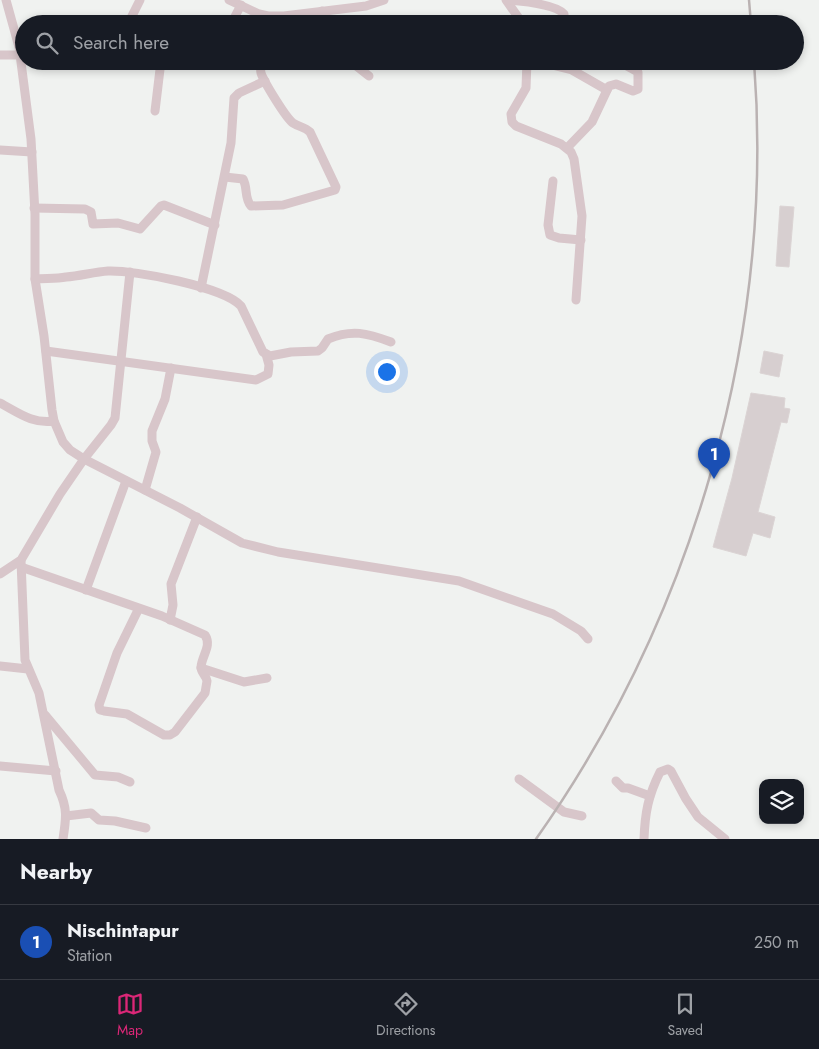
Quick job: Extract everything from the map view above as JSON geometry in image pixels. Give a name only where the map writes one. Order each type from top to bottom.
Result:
[{"type":"street","points":[[6,0],[15,33]]},
{"type":"street","points":[[133,15],[140,0]]},
{"type":"street","points":[[229,0],[258,15]]},
{"type":"street","points":[[292,15],[366,6],[384,0]]},
{"type":"street","points":[[506,0],[517,15]]},
{"type":"street","points":[[506,0],[521,1],[559,10],[564,15]]},
{"type":"street","points":[[236,15],[241,5]]},
{"type":"street","points":[[322,11],[322,15]]},
{"type":"street","points":[[0,55],[15,55]]},
{"type":"street","points":[[22,70],[32,152],[35,278],[54,421],[66,446],[84,459],[197,517],[242,543],[278,552],[459,581],[553,614],[581,631],[588,639]]},
{"type":"street","points":[[155,111],[160,70]]},
{"type":"street","points":[[224,177],[243,180],[247,200],[251,206],[283,204],[335,190],[336,187],[310,132],[290,121],[265,81],[261,70]]},
{"type":"street","points":[[361,70],[369,76]]},
{"type":"street","points":[[527,70],[526,88],[511,114],[512,122],[516,126],[567,148],[574,159],[581,207],[581,240],[576,300]]},
{"type":"street","points":[[572,70],[607,90]]},
{"type":"street","points":[[567,148],[592,122],[607,90],[612,84],[633,91],[638,89],[638,72],[634,70]]},
{"type":"street","points":[[201,288],[231,144],[234,98],[265,81]]},
{"type":"street","points":[[0,150],[32,152]]},
{"type":"street","points":[[553,181],[548,226],[550,235],[559,238],[581,240]]},
{"type":"street","points":[[34,208],[86,209],[91,212],[93,224],[118,223],[140,229],[164,204],[215,225]]},
{"type":"street","points":[[35,278],[64,278],[109,271],[130,272],[177,281],[229,296],[241,306],[263,352],[266,354],[269,365],[268,374],[256,380],[46,351]]},
{"type":"street","points":[[63,839],[66,816],[65,803],[59,790],[38,688],[25,660],[21,563],[60,494],[115,418],[130,272]]},
{"type":"street","points":[[266,354],[275,356],[291,352],[315,352],[322,348],[328,339],[350,333],[366,333],[390,342]]},
{"type":"street","points":[[144,490],[156,452],[151,436],[152,431],[165,399],[171,368]]},
{"type":"street","points":[[0,403],[35,421],[43,423],[54,421]]},
{"type":"street","points":[[86,590],[126,481]]},
{"type":"street","points":[[170,620],[173,604],[171,584],[197,517]]},
{"type":"street","points":[[0,574],[21,563]]},
{"type":"street","points":[[21,563],[86,590],[139,608],[205,635],[208,644],[201,668],[208,681],[205,693],[170,735],[164,735],[127,714],[100,710],[99,705],[114,659],[139,608]]},
{"type":"street","points":[[0,666],[28,669]]},
{"type":"street","points":[[201,668],[244,682],[267,678]]},
{"type":"street","points":[[44,713],[95,775],[118,777],[130,782]]},
{"type":"street","points":[[0,766],[56,771]]},
{"type":"street","points":[[644,839],[645,814],[650,796],[660,772],[668,769],[698,817],[725,839]]},
{"type":"street","points":[[519,779],[564,812],[582,816]]},
{"type":"street","points":[[616,781],[623,788],[650,796]]},
{"type":"street","points":[[66,816],[91,813],[99,820],[115,821],[146,828]]},
{"type":"building","points":[[780,206],[794,207],[789,267],[776,266]]},
{"type":"building","points":[[764,351],[783,355],[779,377],[760,373]]},
{"type":"building","points":[[751,393],[785,398],[784,408],[790,409],[787,423],[781,422],[758,512],[775,517],[770,538],[753,533],[746,556],[713,547],[732,478]]},
{"type":"railway","points":[[749,0],[750,15]]},
{"type":"railway","points":[[536,839],[592,752],[640,661],[680,566],[712,468],[736,368],[751,266],[757,164],[754,70]]},
{"type":"place","name":"Nischintapur","points":[[714,479]]}]
